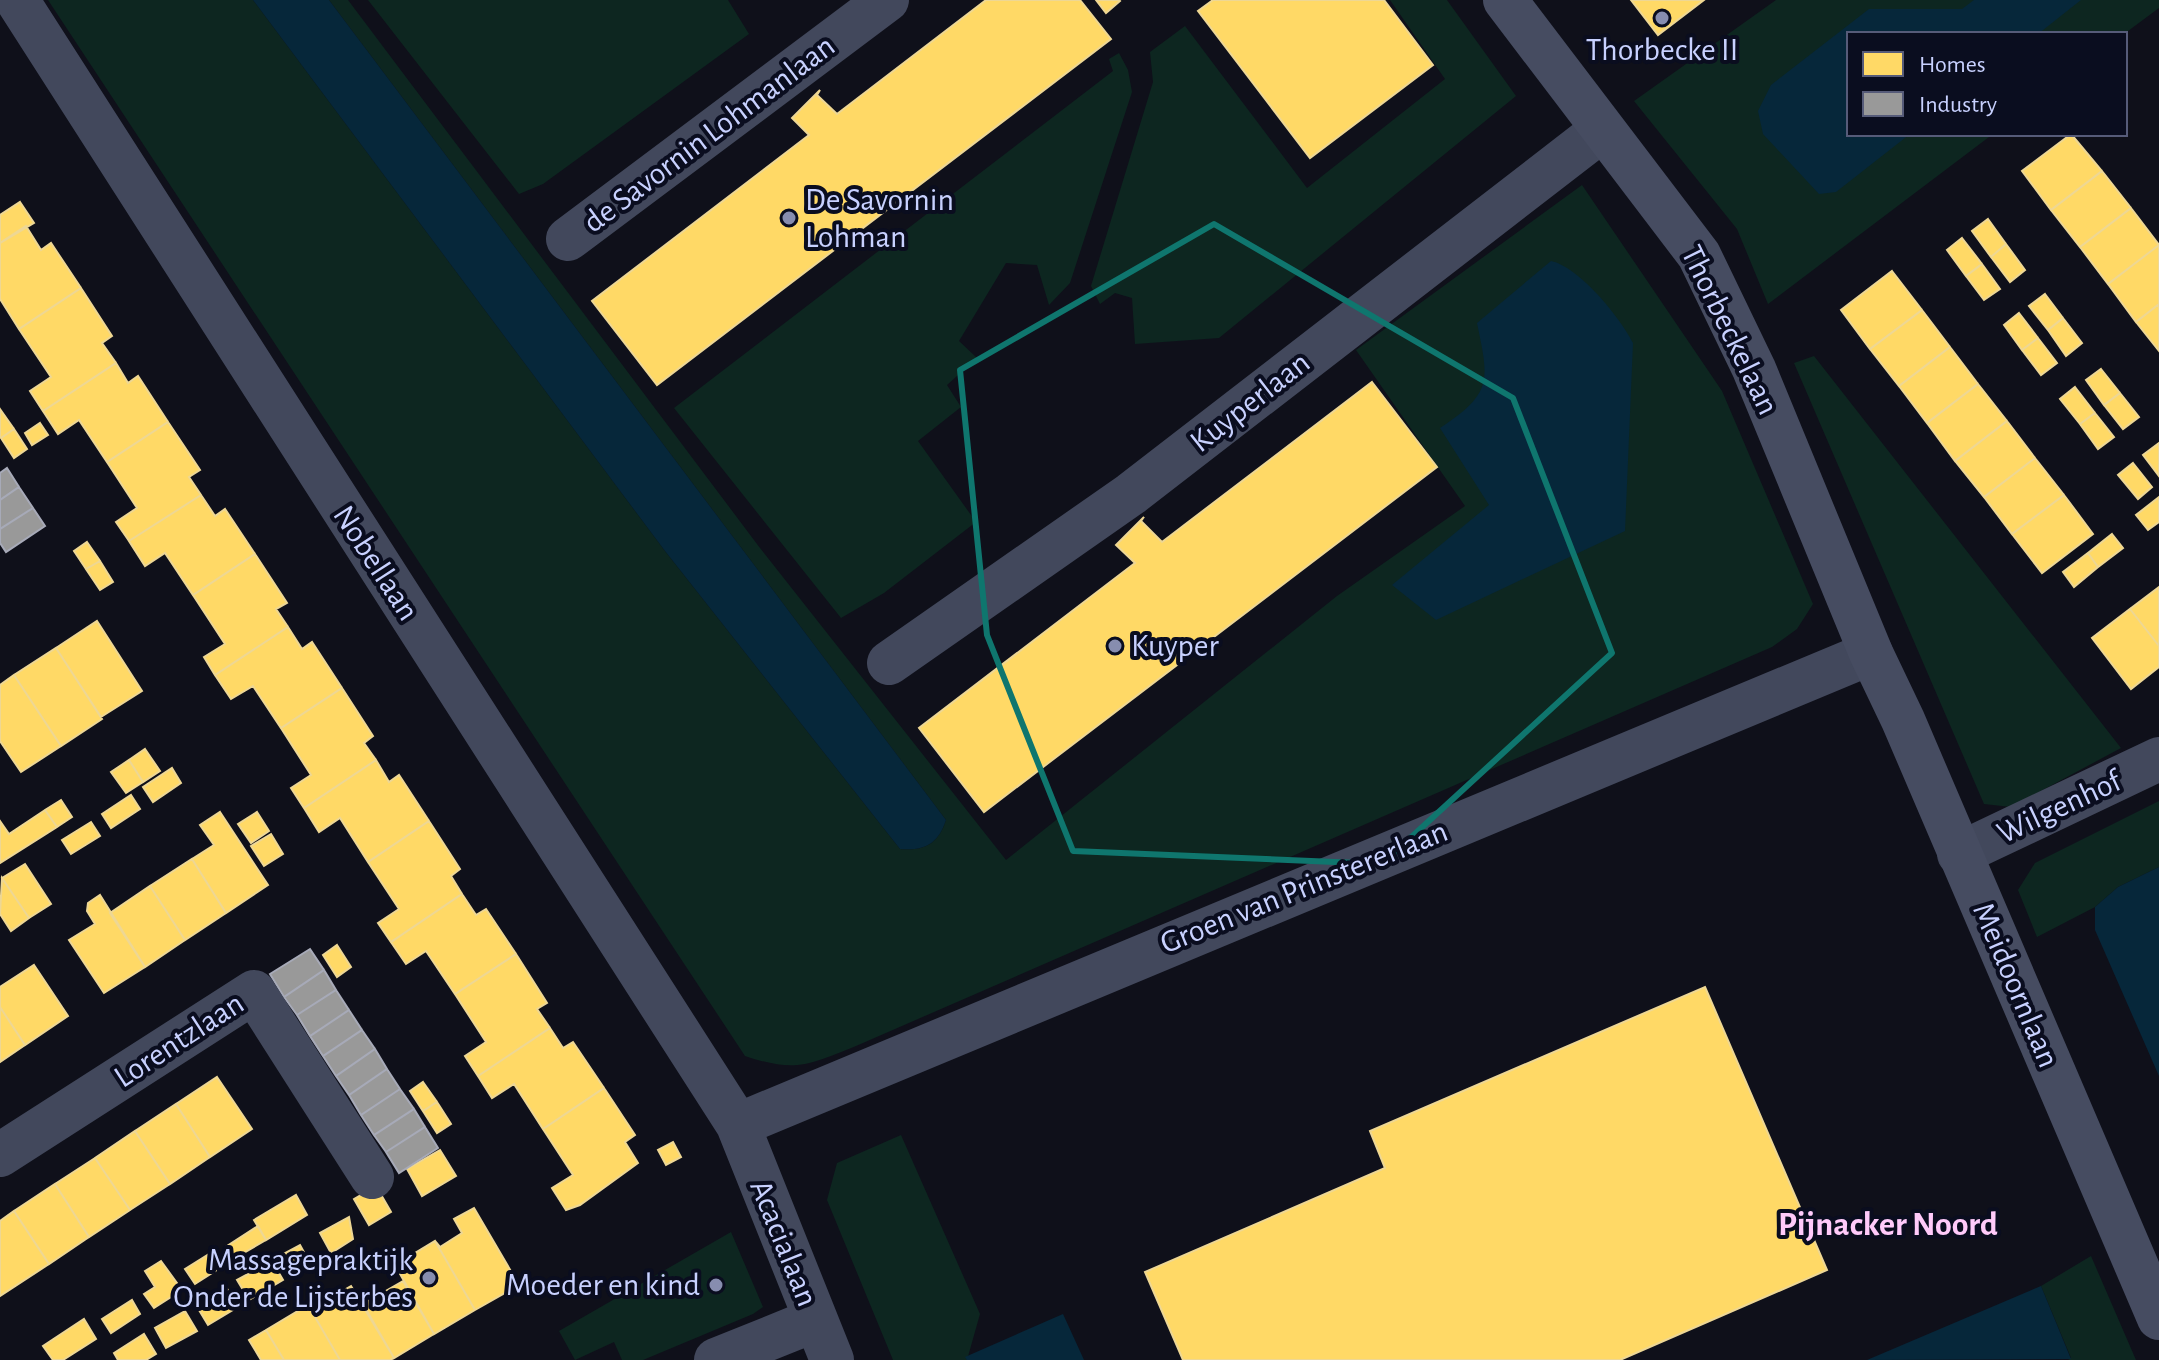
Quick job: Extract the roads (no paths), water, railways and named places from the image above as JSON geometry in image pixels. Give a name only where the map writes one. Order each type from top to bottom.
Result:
[{"type":"street","name":"Nobellaan","points":[[17,0],[738,1125]]},
{"type":"street","name":"de Savornin Lohmanlaan","points":[[568,239],[887,0]]},
{"type":"street","name":"Thorbeckelaan","points":[[1505,0],[1699,255],[1754,369],[1871,653]]},
{"type":"street","name":"Kuyperlaan","points":[[889,663],[1131,494],[1602,130]]},
{"type":"street","name":"Groen van Prinstererlaan","points":[[738,1125],[1871,653]]},
{"type":"street","name":"Meidoornlaan","points":[[1871,653],[2159,1318]]},
{"type":"street","name":"Wilgenhof","points":[[1959,854],[2159,759]]},
{"type":"street","name":"Lorentzlaan","points":[[0,1155],[254,992],[372,1177]]},
{"type":"street","name":"Acacialaan","points":[[738,1125],[832,1360]]},
{"type":"street","points":[[716,1360],[815,1320]]},
{"type":"water","points":[[253,0],[329,0],[946,820],[935,840],[917,849],[900,849],[665,551]]},
{"type":"water","points":[[1974,0],[2081,0],[2041,32],[1847,32],[1847,136],[1907,136],[1836,192],[1819,194],[1763,134],[1758,111],[1771,85],[1869,9],[1962,9]]},
{"type":"water","points":[[1551,261],[1574,273],[1598,294],[1633,343],[1625,531],[1436,620],[1392,585],[1489,505],[1440,428],[1470,405],[1483,384],[1484,359],[1477,323]]},
{"type":"water","points":[[2159,867],[2159,1076],[2095,930],[2095,907],[2118,887]]},
{"type":"water","points":[[2041,1286],[2071,1359],[1867,1360]]},
{"type":"water","points":[[1063,1314],[1084,1360],[967,1360],[965,1357]]},
{"type":"place","name":"Thorbecke II","points":[[1662,18]]},
{"type":"place","name":"De Savornin Lohman","points":[[789,218]]},
{"type":"place","name":"Kuyper","points":[[1115,646]]},
{"type":"place","name":"Massagepraktijk Onder de Lijsterbes","points":[[429,1278]]},
{"type":"place","name":"Moeder en kind","points":[[716,1285]]},
{"type":"district","name":"Pijnacker Noord","points":[[1888,1225]]}]
